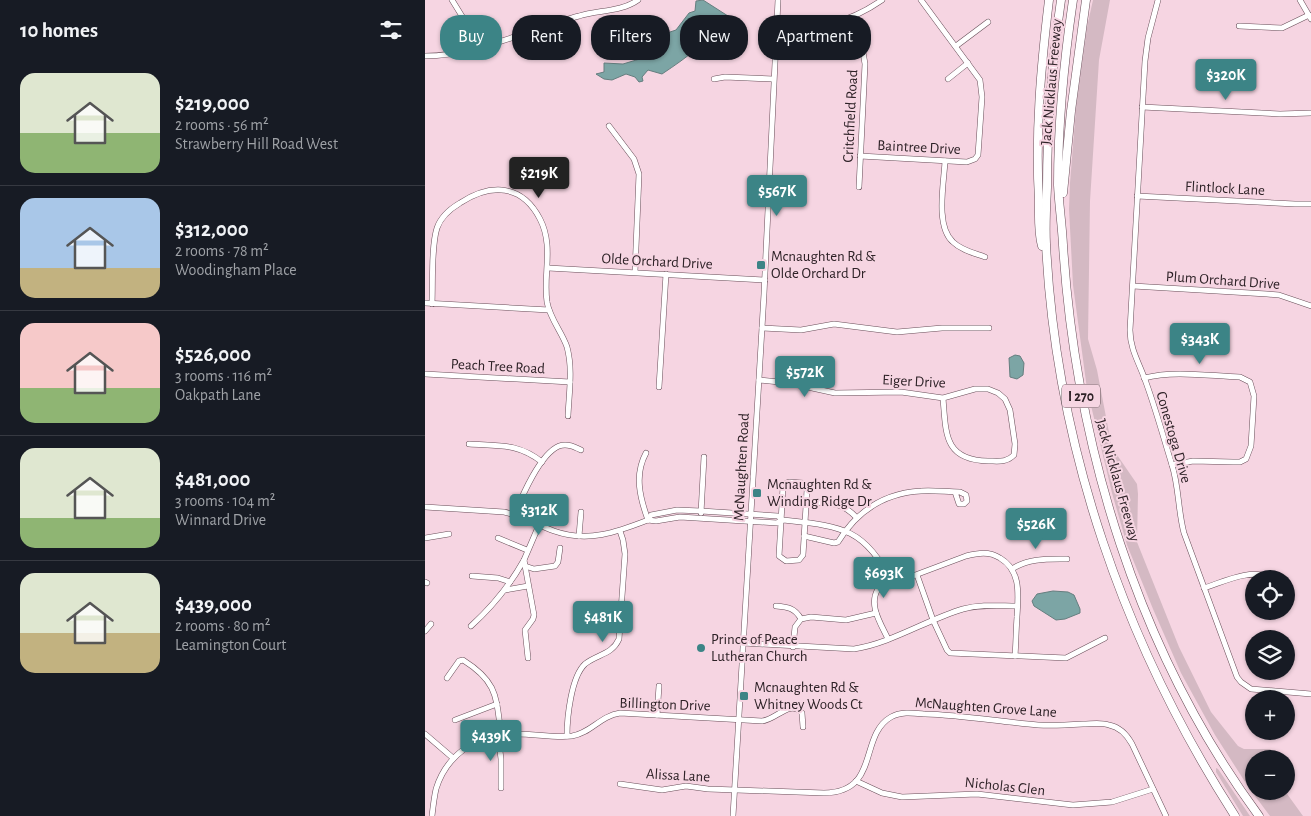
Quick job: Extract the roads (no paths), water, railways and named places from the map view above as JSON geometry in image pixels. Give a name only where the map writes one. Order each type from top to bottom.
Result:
[{"type":"highway","points":[[1047,265],[1041,242],[1038,141],[1042,63],[1049,0]]},
{"type":"highway","name":"Jack Nicklaus Freeway","points":[[1061,0],[1047,141],[1046,241],[1055,343],[1071,428],[1091,508],[1129,614],[1158,678],[1187,734],[1235,816]]},
{"type":"highway","name":"Jack Nicklaus Freeway","points":[[1073,0],[1061,104],[1058,187],[1069,314],[1079,386],[1096,461],[1121,546],[1150,622],[1188,701],[1222,761],[1259,816]]},
{"type":"highway","points":[[1063,243],[1063,189],[1086,0]]},
{"type":"street","points":[[452,0],[461,15]]},
{"type":"street","points":[[502,40],[582,15],[627,6],[638,0]]},
{"type":"street","name":"McNaughten Road","points":[[777,15],[778,0]]},
{"type":"street","points":[[858,15],[882,0]]},
{"type":"street","points":[[921,0],[968,63],[947,79]]},
{"type":"street","name":"Conestoga Drive","points":[[1158,0],[1145,52],[1130,336],[1133,352],[1144,378],[1172,465],[1181,521],[1236,673],[1241,682],[1251,689],[1311,694]]},
{"type":"street","points":[[1239,26],[1282,28],[1310,17],[1300,0]]},
{"type":"street","points":[[956,46],[988,22]]},
{"type":"street","points":[[425,56],[440,55]]},
{"type":"street","name":"McNaughten Road","points":[[733,816],[765,280],[774,60]]},
{"type":"street","name":"Critchfield Road","points":[[859,187],[864,60]]},
{"type":"street","name":"Baintree Drive","points":[[860,156],[967,162],[975,159],[979,149],[981,85],[977,74],[968,63]]},
{"type":"street","points":[[713,79],[725,77],[773,79]]},
{"type":"street","points":[[1142,107],[1281,114],[1311,113]]},
{"type":"street","points":[[609,126],[634,159],[639,174],[635,272]]},
{"type":"street","points":[[945,161],[942,215],[944,229],[948,236],[960,247],[985,257]]},
{"type":"street","points":[[432,304],[437,229],[449,211],[477,193],[487,190],[507,191],[527,201],[537,214],[548,245],[547,300],[549,310],[566,346],[570,363],[568,416]]},
{"type":"street","name":"Flintlock Lane","points":[[1137,196],[1311,204]]},
{"type":"street","name":"Olde Orchard Drive","points":[[548,268],[765,280]]},
{"type":"street","points":[[659,387],[667,274]]},
{"type":"street","name":"Plum Orchard Drive","points":[[1133,286],[1279,295],[1311,306]]},
{"type":"street","points":[[425,303],[549,310]]},
{"type":"street","points":[[762,328],[801,330],[834,324],[897,332],[942,328],[989,328]]},
{"type":"street","name":"Peach Tree Road","points":[[425,374],[570,382]]},
{"type":"street","points":[[1144,378],[1156,374],[1240,377],[1250,382],[1253,389],[1254,406],[1251,446],[1246,459],[1233,462],[1193,461],[1172,465]]},
{"type":"street","name":"Eiger Drive","points":[[759,380],[789,383],[835,393],[901,392],[943,398],[980,388],[988,389],[998,393],[1005,399],[1010,412],[1015,444],[1015,450],[1011,457],[1005,461],[979,461],[968,460],[960,455],[949,441],[946,433],[943,398]]},
{"type":"street","points":[[469,444],[515,448],[530,453],[542,462]]},
{"type":"street","points":[[515,514],[528,485],[542,462],[558,446],[573,446],[581,450]]},
{"type":"street","points":[[646,453],[642,460],[639,487],[641,502],[648,520]]},
{"type":"street","points":[[701,518],[704,457]]},
{"type":"street","points":[[789,482],[803,483],[807,487],[801,558],[783,560],[779,556],[782,520],[784,484],[789,482]]},
{"type":"street","points":[[804,536],[834,543],[838,542],[856,517],[876,503],[896,495],[921,491],[955,492]]},
{"type":"street","points":[[806,502],[839,504],[849,509],[856,517]]},
{"type":"street","points":[[425,507],[515,514],[555,532],[579,536],[599,536],[620,531],[648,520],[656,522],[680,517],[777,523],[782,520]]},
{"type":"street","points":[[648,520],[651,515],[677,510],[751,513],[778,516],[782,520],[845,530],[865,544],[876,555],[891,584]]},
{"type":"street","points":[[579,536],[581,512]]},
{"type":"street","points":[[471,626],[505,590],[524,560],[539,525]]},
{"type":"street","points":[[567,736],[568,713],[579,672],[586,664],[606,654],[616,645],[621,632],[625,554],[620,531]]},
{"type":"street","points":[[425,538],[449,534]]},
{"type":"street","points":[[498,538],[527,550]]},
{"type":"street","points":[[525,566],[534,569],[555,566],[558,562],[560,548]]},
{"type":"street","points":[[888,639],[874,603],[878,590],[966,556],[981,553],[996,556],[1006,562],[1012,569],[1018,586],[1015,656]]},
{"type":"street","points":[[1012,569],[1035,560],[1067,559]]},
{"type":"street","points":[[524,560],[533,615],[533,619],[525,630],[528,658]]},
{"type":"street","points":[[917,574],[933,620],[950,653],[1065,658],[1105,638]]},
{"type":"street","points":[[1204,588],[1245,575]]},
{"type":"street","points":[[472,576],[498,578],[510,582]]},
{"type":"street","points":[[505,590],[528,586]]},
{"type":"street","points":[[776,606],[792,608],[801,619]]},
{"type":"street","points":[[743,643],[854,649],[872,646],[933,620],[965,609],[982,606],[1017,606]]},
{"type":"street","points":[[585,610],[621,612]]},
{"type":"street","points":[[793,647],[795,627],[801,619],[811,616],[845,620],[877,613]]},
{"type":"street","points":[[425,631],[431,624]]},
{"type":"street","points":[[447,678],[459,661],[465,661],[486,677],[495,692],[501,759],[501,788]]},
{"type":"street","points":[[657,715],[659,686]]},
{"type":"street","points":[[455,720],[497,704]]},
{"type":"street","name":"Billington Drive","points":[[453,758],[477,741],[499,735],[567,736],[581,733],[603,718],[614,714],[765,721],[786,709],[792,708],[802,713],[803,727]]},
{"type":"street","name":"McNaughten Grove Lane","points":[[856,781],[863,771],[877,730],[893,716],[909,713],[950,714],[1037,725],[1109,724],[1120,730],[1130,740],[1166,816]]},
{"type":"street","points":[[425,734],[453,758],[436,789],[432,816]]},
{"type":"street","points":[[734,790],[832,793],[845,789],[856,781]]},
{"type":"street","name":"Nicholas Glen","points":[[856,781],[882,793],[902,797],[977,794],[1067,805],[1112,802],[1153,789]]},
{"type":"street","name":"Alissa Lane","points":[[620,784],[663,790],[686,786],[734,790]]},
{"type":"place","name":"Mcnaughten Rd & Olde Orchard Dr","points":[[761,265]]},
{"type":"place","name":"Mcnaughten Rd & Winding Ridge Dr","points":[[757,493]]},
{"type":"place","name":"Prince of Peace Lutheran Church","points":[[701,648]]},
{"type":"place","name":"Mcnaughten Rd & Whitney Woods Ct","points":[[744,696]]}]
